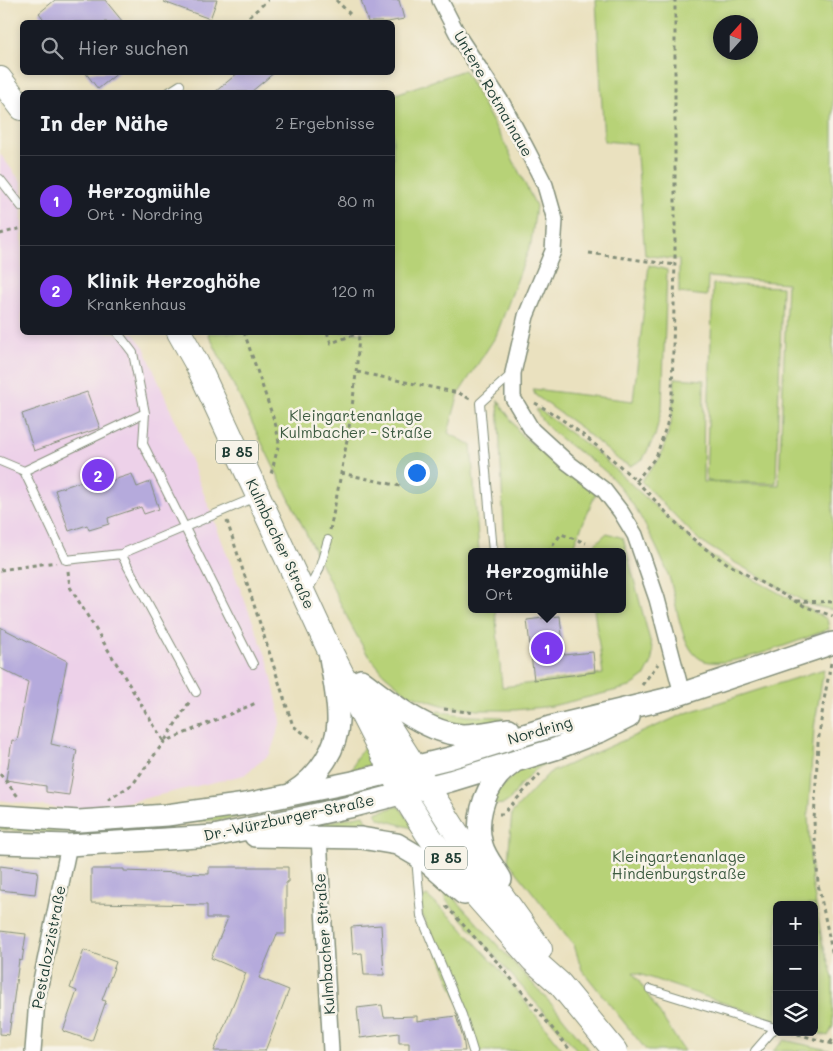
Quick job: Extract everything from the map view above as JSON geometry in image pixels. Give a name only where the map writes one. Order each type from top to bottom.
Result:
[{"type":"main road","points":[[0,79],[20,105]]},
{"type":"main road","name":"Kulmbacher Straße","points":[[181,335],[197,364],[329,649],[391,773]]},
{"type":"main road","name":"Nordring","points":[[414,767],[450,758],[550,727],[674,696],[833,643]]},
{"type":"main road","points":[[290,795],[307,784],[320,769],[331,750],[336,736],[338,720],[329,649]]},
{"type":"main road","name":"Kulmbacher Straße","points":[[329,649],[357,677],[414,767]]},
{"type":"main road","points":[[357,677],[418,720],[451,733],[470,735],[513,728],[550,727]]},
{"type":"main road","name":"Nordring","points":[[427,787],[513,763],[554,749],[601,730],[674,696]]},
{"type":"main road","points":[[214,836],[361,838],[381,840],[396,844],[415,854],[444,875],[474,903],[503,913],[505,888],[482,847],[479,826],[483,804],[488,792],[498,776],[513,763]]},
{"type":"main road","name":"Dr.-Würzburger-Straße","points":[[0,816],[79,821],[167,815],[246,804],[414,767]]},
{"type":"main road","name":"B 85","points":[[414,767],[456,832],[503,913]]},
{"type":"main road","name":"B 85","points":[[391,773],[427,833],[457,874],[503,913],[545,955],[560,984],[616,1051]]},
{"type":"main road","name":"Dr.-Würzburger-Straße","points":[[0,843],[69,845],[214,836],[427,787]]},
{"type":"street","name":"Untere Rotmainaue","points":[[440,0],[460,39],[502,103],[526,148],[545,186],[555,220],[553,251],[526,316],[513,374],[513,398]]},
{"type":"street","points":[[513,398],[532,430],[567,462],[604,490],[621,512],[634,535],[648,570],[670,650],[674,696]]},
{"type":"street","name":"Kulmbacher Straße","points":[[319,837],[331,1051]]},
{"type":"street","name":"Pestalozzistraße","points":[[33,1051],[37,1000],[69,845]]},
{"type":"lane","points":[[172,90],[180,85]]},
{"type":"lane","points":[[0,179],[3,186],[20,205]]},
{"type":"lane","points":[[119,335],[133,353],[145,413],[143,444],[253,664]]},
{"type":"lane","points":[[493,548],[480,403],[513,374]]},
{"type":"lane","points":[[24,471],[145,413]]},
{"type":"lane","points":[[0,461],[24,471],[66,560],[121,554],[258,496]]},
{"type":"lane","points":[[304,596],[319,570],[328,540]]},
{"type":"lane","points":[[121,554],[196,692]]},
{"type":"lane","points":[[415,854],[421,916],[462,1016],[473,1051]]},
{"type":"lane","points":[[650,989],[775,1028],[755,1051]]},
{"type":"path","points":[[245,20],[268,0]]},
{"type":"path","points":[[336,0],[350,14]]},
{"type":"path","points":[[636,481],[656,457],[667,424],[672,395],[675,265],[676,0]]},
{"type":"path","points":[[0,234],[20,229]]},
{"type":"path","points":[[590,253],[675,265]]},
{"type":"path","points":[[245,335],[276,426],[279,443],[271,474]]},
{"type":"path","points":[[328,335],[331,343],[353,335]]},
{"type":"path","points":[[328,540],[357,372],[359,335]]},
{"type":"path","points":[[357,372],[459,393]]},
{"type":"path","points":[[513,398],[528,398],[549,410],[603,452],[636,481],[701,545],[715,555],[806,607],[833,616]]},
{"type":"path","points":[[341,473],[400,486]]},
{"type":"path","points":[[224,511],[293,726],[331,750]]},
{"type":"path","points":[[551,548],[561,534],[586,543]]},
{"type":"path","points":[[0,570],[66,560],[70,587],[164,742]]},
{"type":"path","points":[[793,600],[833,602]]},
{"type":"path","points":[[636,688],[647,680],[670,650]]},
{"type":"path","points":[[833,658],[825,690],[818,743],[814,821],[818,884],[833,956]]},
{"type":"path","points":[[105,801],[133,784],[164,742],[196,692]]},
{"type":"path","points":[[164,742],[256,703]]},
{"type":"path","points":[[438,709],[478,713]]},
{"type":"path","points":[[502,814],[544,771]]},
{"type":"path","points":[[0,774],[20,799]]},
{"type":"path","points":[[440,900],[499,964],[571,1051]]},
{"type":"path","points":[[805,1036],[831,1043],[833,1039]]},
{"type":"shaded area","points":[[0,154],[20,180],[20,335],[135,335],[144,347],[182,437],[269,664],[281,721],[270,754],[244,775],[87,812],[0,800]]},
{"type":"green space","points":[[596,0],[833,0],[833,610],[810,605],[700,541],[641,481],[660,458],[671,424],[675,378],[704,380],[703,482],[779,485],[787,283],[708,277],[707,296],[679,293],[679,260],[645,255],[636,144],[604,141]]},
{"type":"green space","name":"Kleingartenanlage Kulmbacher - Straße","points":[[464,70],[506,146],[536,206],[531,243],[496,336],[459,393],[448,433],[471,445],[479,548],[468,548],[468,613],[495,613],[502,687],[603,674],[595,613],[626,613],[626,549],[653,652],[651,664],[644,677],[630,687],[552,706],[515,710],[478,710],[445,706],[408,694],[384,674],[366,652],[353,629],[209,335],[395,335],[395,94]]},
{"type":"green space","points":[[649,265],[667,270],[662,407],[655,436],[643,459],[631,466],[620,461],[581,428],[535,395],[533,389],[633,401]]},
{"type":"green space","points":[[713,284],[782,287],[776,483],[706,481]]},
{"type":"green space","points":[[498,400],[521,435],[596,493],[572,548],[505,548]]},
{"type":"green space","points":[[538,409],[596,452],[707,554],[827,619],[829,629],[767,652],[731,661],[705,661],[697,656],[685,638],[665,566],[633,505],[609,475],[559,438],[550,429],[536,410]]},
{"type":"green space","name":"Kleingartenanlage Kulmbacher - Straße","points":[[607,533],[623,538],[626,548],[590,548]]},
{"type":"green space","name":"Kleingartenanlage Hindenburgstraße","points":[[824,669],[814,728],[808,817],[812,882],[815,901],[773,901],[773,1020],[633,972],[684,1051],[647,1051],[582,970],[574,945],[508,861],[512,813],[549,773],[686,713]]},
{"type":"green space","points":[[438,711],[468,716],[502,717],[503,720],[467,726],[451,724],[432,718]]},
{"type":"green space","points":[[365,746],[373,764],[352,770],[356,758]]},
{"type":"green space","points":[[550,760],[534,771],[520,785],[511,799],[504,804],[490,805],[495,794],[518,770]]},
{"type":"green space","points":[[338,795],[347,798],[228,819],[52,833],[0,829],[0,822]]},
{"type":"green space","points":[[399,807],[416,829],[380,819],[375,813]]},
{"type":"green space","points":[[364,815],[372,831],[308,826]]},
{"type":"green space","points":[[445,888],[556,1009],[590,1051],[578,1051],[445,899]]},
{"type":"green space","points":[[427,896],[456,922],[500,970],[564,1051],[479,1051],[417,902]]},
{"type":"green space","name":"Kleingartenanlage Hindenburgstraße","points":[[818,917],[822,941],[833,978],[833,1026],[828,1036],[818,1033]]},
{"type":"green space","points":[[784,1040],[833,1051],[773,1051]]},
{"type":"building","points":[[55,0],[105,0],[121,20],[44,20],[39,13]]},
{"type":"building","points":[[164,0],[217,0],[210,19],[164,2]]},
{"type":"building","points":[[361,0],[399,0],[404,19],[367,20]]},
{"type":"building","points":[[87,75],[115,75],[98,89]]},
{"type":"building","points":[[235,75],[271,75],[253,90],[217,90]]},
{"type":"building","points":[[87,392],[100,428],[34,451],[22,414]]},
{"type":"building","points":[[132,474],[137,487],[150,482],[159,509],[144,514],[141,507],[108,518],[109,524],[89,530],[87,525],[69,531],[55,490],[95,477],[98,485]]},
{"type":"building","points":[[560,616],[564,655],[593,652],[595,672],[534,680],[527,620]]},
{"type":"building","points":[[0,627],[67,661],[51,744],[77,750],[69,795],[46,792],[46,786],[6,780],[12,740],[17,741],[28,682],[0,668]]},
{"type":"building","points":[[0,866],[38,871],[35,894],[0,890]]},
{"type":"building","points":[[209,867],[288,867],[288,882],[286,882],[286,934],[277,934],[259,978],[289,990],[265,1051],[214,1051],[246,973],[211,958],[228,918],[207,918],[207,905],[91,903],[91,869],[209,874]]},
{"type":"building","points":[[381,925],[384,975],[364,975],[362,953],[353,954],[351,927]]},
{"type":"building","points":[[0,931],[26,934],[22,961],[19,960],[9,1035],[0,1034]]},
{"type":"building","points":[[84,950],[116,962],[102,1000],[106,1001],[92,1041],[63,1031],[77,991],[70,988]]},
{"type":"building","points":[[382,1005],[384,1017],[417,1016],[417,1021],[456,1016],[465,1051],[409,1051],[409,1043],[399,1043],[399,1033],[360,1038],[357,1008]]},
{"type":"place","name":"Klinik Herzoghöhe","points":[[98,475]]},
{"type":"place","name":"Herzogmühle","points":[[547,648]]}]
